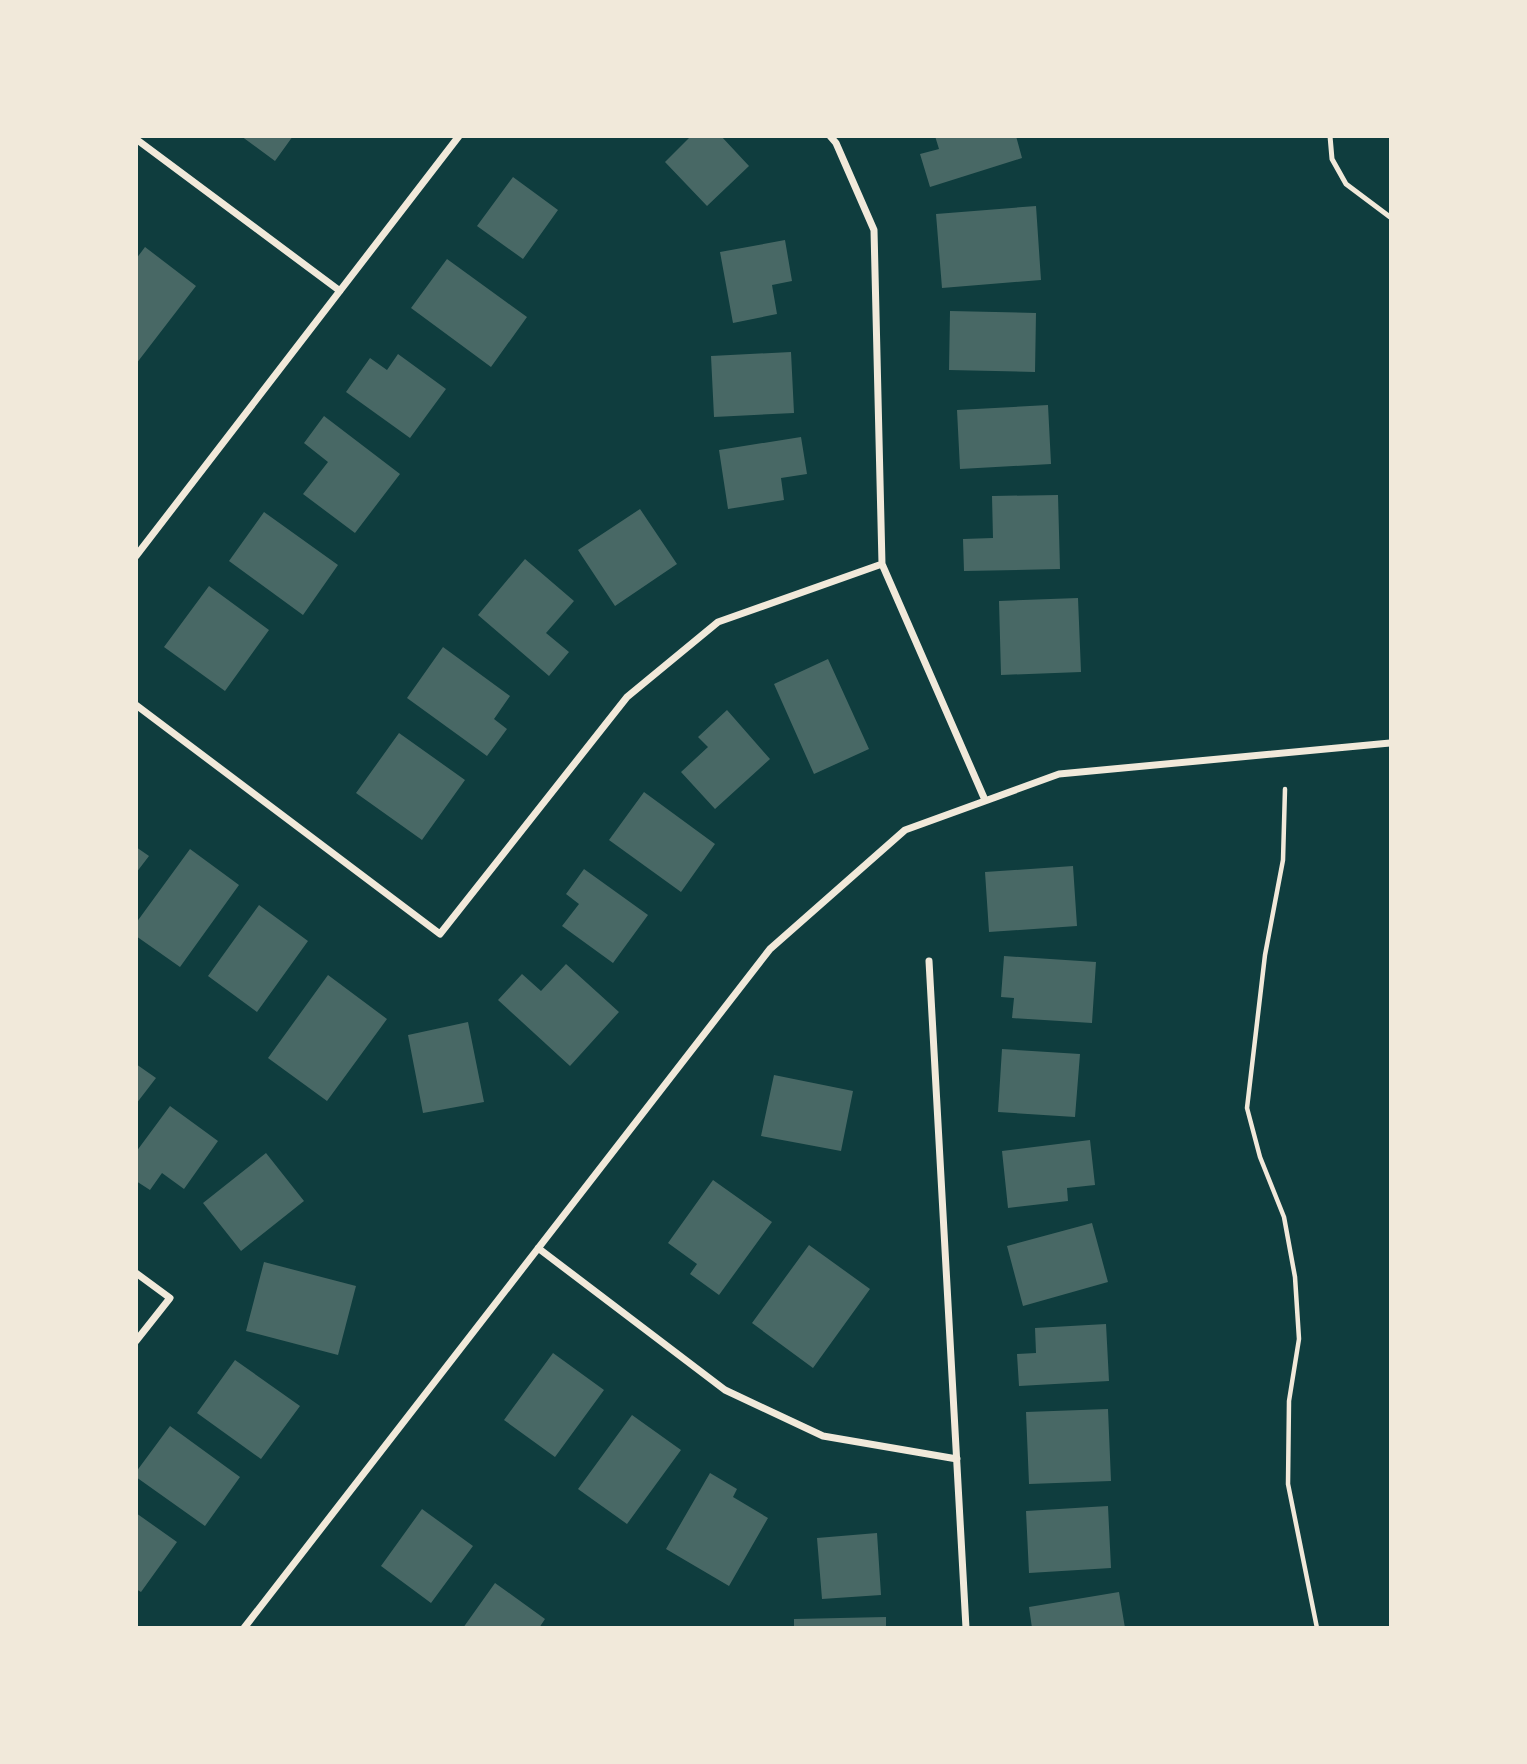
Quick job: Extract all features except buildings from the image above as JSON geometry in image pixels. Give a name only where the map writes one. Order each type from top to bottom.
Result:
[{"type":"street","points":[[136,556],[459,136]]},
{"type":"street","points":[[830,136],[836,143],[874,230],[882,564],[985,800]]},
{"type":"street","points":[[136,139],[340,291]]},
{"type":"street","points":[[136,705],[440,934],[627,697],[718,622],[882,564]]},
{"type":"street","points":[[244,1628],[771,948],[905,830],[1059,774],[1391,743]]},
{"type":"street","points":[[929,961],[966,1628]]},
{"type":"street","points":[[538,1248],[725,1390],[823,1436],[957,1459]]},
{"type":"street","points":[[136,1273],[170,1298],[136,1341]]},
{"type":"lane","points":[[1330,136],[1332,159],[1346,184],[1391,217]]},
{"type":"path","points":[[1285,789],[1283,860],[1265,955],[1247,1108],[1260,1157],[1284,1217],[1295,1277],[1299,1339],[1289,1402],[1288,1484],[1317,1628]]}]
